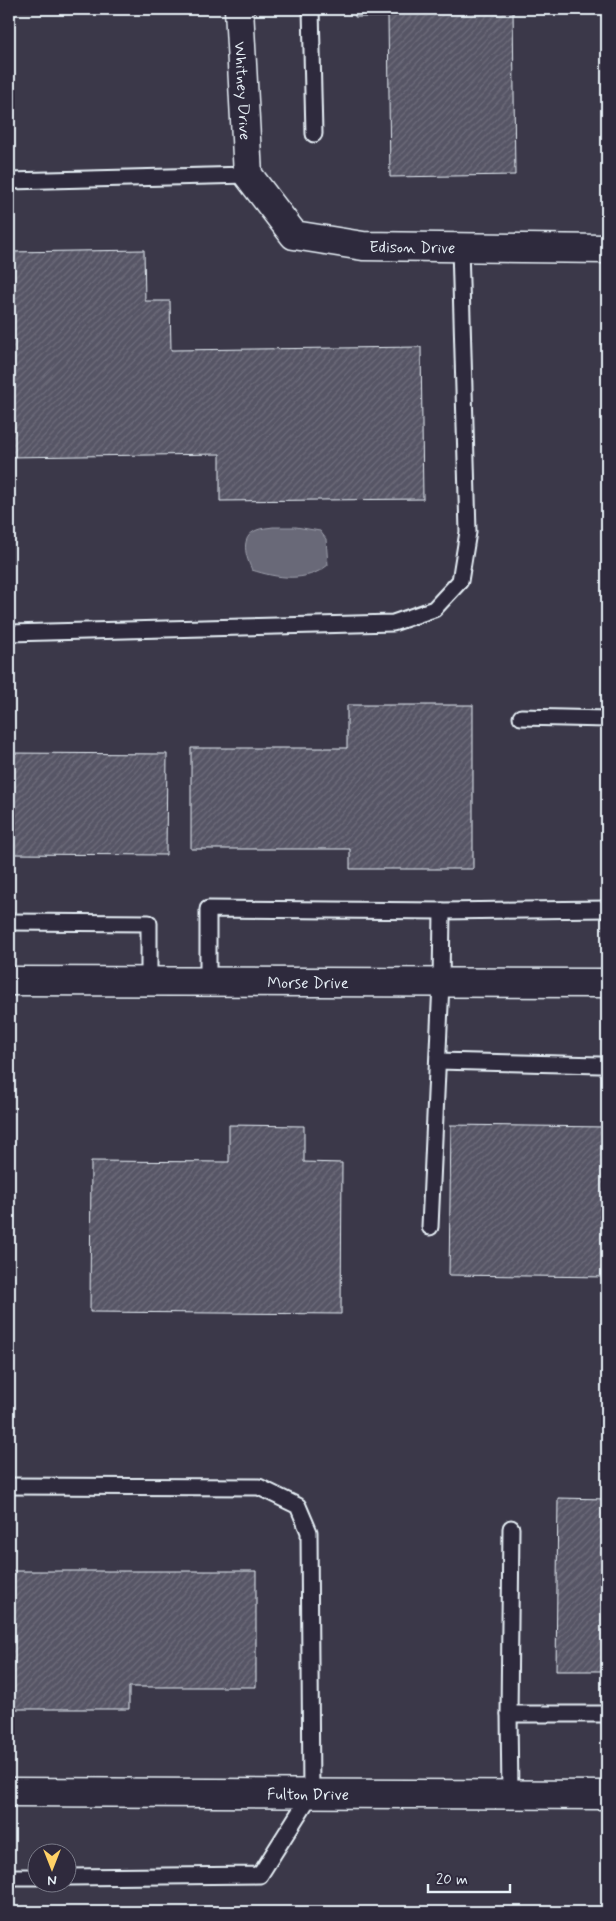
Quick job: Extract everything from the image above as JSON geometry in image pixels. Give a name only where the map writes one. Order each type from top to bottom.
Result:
[{"type":"street","name":"Whitney Drive","points":[[240,9],[248,175]]},
{"type":"street","name":"Edison Drive","points":[[248,175],[294,235],[363,246],[607,249]]},
{"type":"street","name":"Morse Drive","points":[[9,981],[607,984]]},
{"type":"street","name":"Fulton Drive","points":[[9,1792],[607,1795]]},
{"type":"lane","points":[[312,9],[314,134]]},
{"type":"lane","points":[[9,181],[248,175]]},
{"type":"lane","points":[[9,633],[393,623],[434,609],[460,581],[468,532],[460,247]]},
{"type":"lane","points":[[521,717],[607,719]]},
{"type":"lane","points":[[208,982],[208,909],[442,911],[607,909]]},
{"type":"lane","points":[[430,1227],[441,983],[442,911]]},
{"type":"lane","points":[[9,922],[149,923],[149,982]]},
{"type":"lane","points":[[438,1061],[600,1064]]},
{"type":"lane","points":[[9,1486],[259,1487],[298,1506],[309,1532],[311,1794],[260,1875],[78,1877]]},
{"type":"lane","points":[[510,1794],[511,1528]]},
{"type":"lane","points":[[509,1714],[607,1714]]},
{"type":"lane","points":[[9,1877],[28,1877]]},
{"type":"shaded area","points":[[9,9],[607,9],[607,1912],[9,1912]]},
{"type":"water","points":[[273,527],[296,527],[320,531],[326,539],[328,565],[319,571],[301,577],[281,577],[252,570],[245,548],[248,537],[257,530]]},
{"type":"building","points":[[354,9],[513,9],[515,175],[390,177],[388,17],[355,17]]},
{"type":"building","points":[[144,250],[145,301],[170,301],[171,350],[421,347],[423,499],[220,501],[220,454],[9,457],[9,252]]},
{"type":"building","points":[[347,705],[473,705],[473,869],[350,869],[350,849],[191,849],[191,748],[347,748]]},
{"type":"building","points":[[9,753],[167,754],[166,855],[9,854]]},
{"type":"building","points":[[229,1125],[304,1126],[304,1162],[342,1163],[341,1314],[90,1312],[91,1161],[229,1162]]},
{"type":"building","points":[[451,1125],[607,1127],[607,1277],[449,1275]]},
{"type":"building","points":[[558,1498],[607,1499],[607,1671],[556,1671]]},
{"type":"building","points":[[9,1571],[256,1571],[256,1687],[129,1687],[129,1709],[9,1709]]}]
